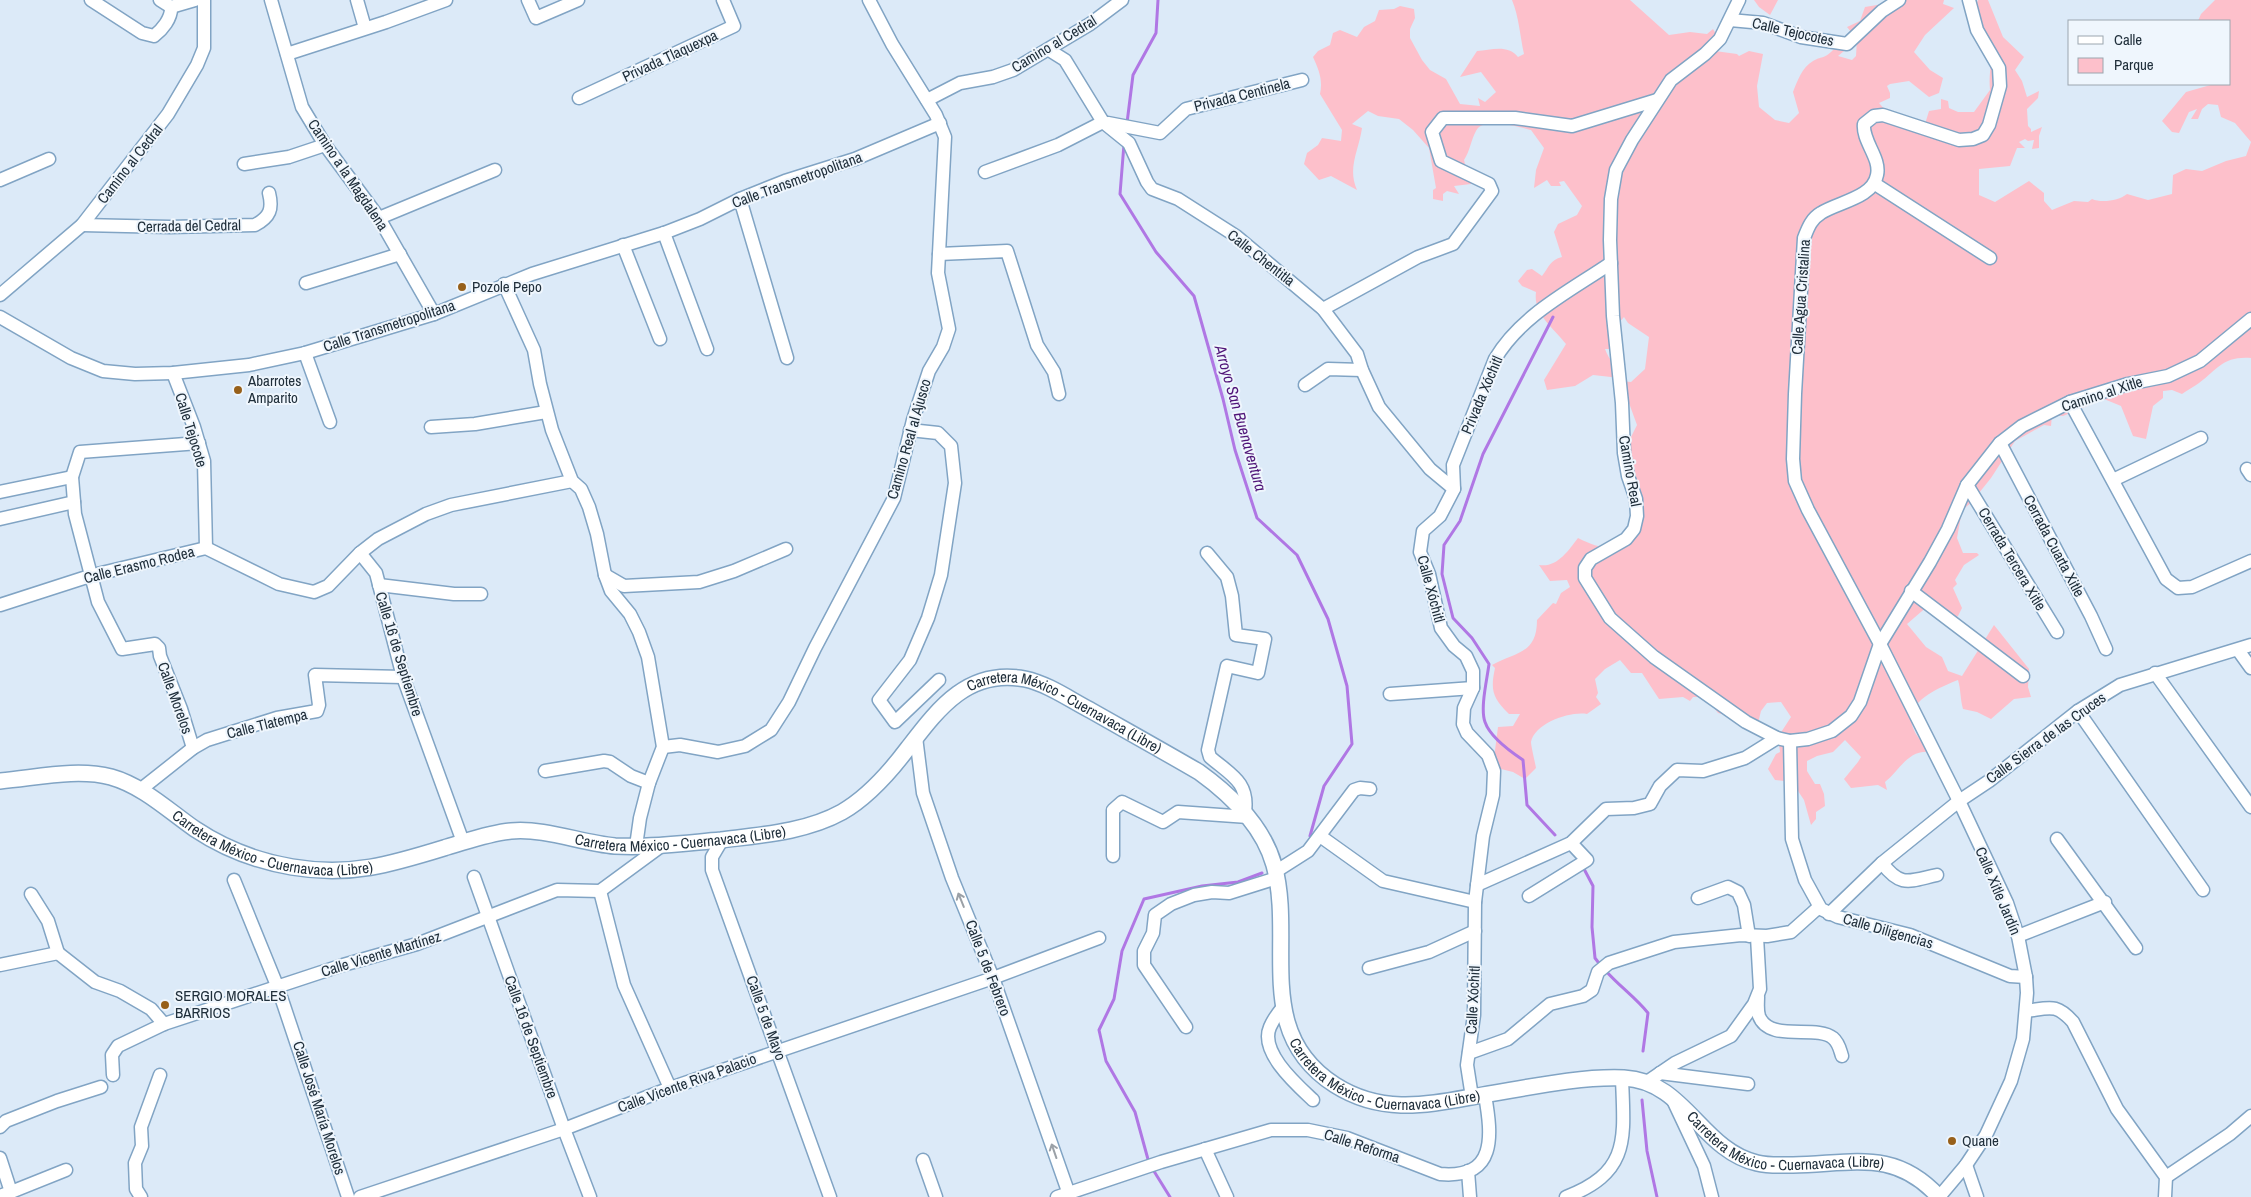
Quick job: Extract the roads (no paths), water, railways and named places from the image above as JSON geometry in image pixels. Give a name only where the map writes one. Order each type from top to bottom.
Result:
[{"type":"main road","name":"Carretera México - Cuernavaca (Libre)","points":[[0,782],[87,774],[115,778],[140,790],[194,828],[231,850],[263,861],[295,868],[346,872],[362,870],[504,832],[527,831],[605,844],[636,846],[722,840],[792,830],[812,825],[842,812],[885,776],[946,702],[970,686],[1010,677],[1026,679],[1054,690],[1199,772],[1247,814],[1264,842],[1276,875],[1280,896],[1282,1007],[1290,1029],[1305,1058],[1325,1077],[1346,1091],[1373,1102],[1409,1106],[1596,1079],[1654,1077],[1722,1146],[1747,1159],[1770,1165],[1873,1162],[1891,1165],[1914,1175],[1927,1184],[1939,1197]]},
{"type":"street","points":[[91,0],[142,33],[154,36],[165,24],[172,12],[166,3],[195,0]]},
{"type":"street","name":"Camino al Cedral","points":[[0,295],[82,225],[168,114],[197,65],[204,48],[204,0]]},
{"type":"street","name":"Camino a la Magdalena","points":[[271,0],[302,107],[325,145],[379,218],[434,314]]},
{"type":"street","points":[[357,0],[365,28]]},
{"type":"street","points":[[287,54],[446,0]]},
{"type":"street","points":[[528,0],[536,18],[578,0]]},
{"type":"street","name":"Privada Tlaquexpa","points":[[579,98],[734,26],[723,0]]},
{"type":"street","name":"Camino Real al Ajusco","points":[[663,747],[680,744],[718,752],[745,746],[771,730],[789,702],[815,648],[894,498],[910,430],[929,371],[943,347],[949,329],[938,274],[946,163],[945,137],[940,123],[892,44],[868,0]]},
{"type":"street","name":"Camino al Cedral","points":[[927,100],[960,83],[993,78],[1013,70],[1090,24],[1122,0]]},
{"type":"street","name":"Camino Real","points":[[1738,0],[1720,39],[1705,54],[1671,80],[1632,140],[1616,170],[1612,199],[1610,240],[1613,316],[1621,393],[1624,453],[1628,476],[1636,499],[1638,516],[1634,529],[1626,539],[1591,559],[1585,568],[1585,578],[1610,618],[1654,657],[1746,722],[1777,738],[1790,741],[1808,739],[1832,731],[1851,716],[1860,702],[1880,644]]},
{"type":"street","name":"Calle Tejocotes","points":[[1730,20],[1764,23],[1801,37],[1847,44],[1882,11],[1899,0]]},
{"type":"street","points":[[1969,0],[1978,30],[1999,68],[2000,86],[1990,125],[1983,135],[1973,140],[1959,140],[1895,117],[1883,115],[1868,118],[1864,124],[1863,131],[1872,149],[1878,174],[1875,184],[1990,258]]},
{"type":"street","points":[[984,172],[1058,145],[1103,122],[1065,60],[1049,50]]},
{"type":"street","name":"Privada Centinela","points":[[1103,122],[1126,133],[1160,132],[1186,109],[1302,80]]},
{"type":"street","points":[[1323,309],[1418,257],[1453,244],[1492,191],[1489,184],[1441,161],[1432,132],[1443,118],[1515,118],[1572,126],[1658,100]]},
{"type":"street","name":"Calle Transmetropolitana","points":[[0,317],[71,358],[103,371],[135,374],[173,373],[249,365],[305,353],[434,314],[504,284],[664,233],[785,181],[855,159],[940,123]]},
{"type":"street","name":"Calle Chentitla","points":[[1126,133],[1147,182],[1152,189],[1178,199],[1236,236],[1323,309],[1357,354],[1362,370],[1379,407],[1430,469],[1454,490]]},
{"type":"street","points":[[244,164],[289,157],[325,145]]},
{"type":"street","points":[[0,180],[50,160]]},
{"type":"street","points":[[379,218],[495,170]]},
{"type":"street","name":"Calle Agua Cristalina","points":[[1875,184],[1864,193],[1821,213],[1810,223],[1804,238],[1794,394],[1793,459],[1795,481],[1808,510],[1880,644]]},
{"type":"street","name":"Cerrada del Cedral","points":[[82,225],[170,227],[255,225],[265,220],[270,213],[272,206],[269,193]]},
{"type":"street","points":[[740,199],[787,358]]},
{"type":"street","points":[[664,233],[707,349]]},
{"type":"street","points":[[623,245],[660,339]]},
{"type":"street","points":[[939,254],[1007,250],[1037,345],[1054,372],[1059,394]]},
{"type":"street","points":[[306,283],[400,254]]},
{"type":"street","name":"Privada Xóchitl","points":[[1454,490],[1452,465],[1495,359],[1502,347],[1522,324],[1611,263]]},
{"type":"street","points":[[504,284],[534,350],[546,412],[572,481],[581,489],[589,507],[611,591],[630,614],[648,657],[663,747],[649,783],[640,818],[636,846]]},
{"type":"street","name":"Camino al Xitle","points":[[1880,644],[1948,529],[1967,485],[2000,443],[2022,426],[2070,402],[2128,384],[2168,376],[2200,361],[2251,319]]},
{"type":"street","points":[[305,353],[330,422]]},
{"type":"street","points":[[1305,386],[1328,369],[1362,370]]},
{"type":"street","name":"Calle Tejocote","points":[[173,373],[204,461],[206,548]]},
{"type":"street","points":[[2070,402],[2166,579],[2178,588],[2192,587],[2251,561]]},
{"type":"street","points":[[431,427],[475,424],[546,412]]},
{"type":"street","points":[[910,430],[938,433],[951,446],[955,483],[941,575],[928,618],[910,660],[880,698],[895,722],[939,680]]},
{"type":"street","points":[[2113,480],[2201,438]]},
{"type":"street","points":[[93,575],[75,514],[72,477],[80,452],[198,443]]},
{"type":"street","name":"Cerrada Cuarta Xitle","points":[[2000,443],[2091,616],[2106,649]]},
{"type":"street","points":[[0,492],[72,477]]},
{"type":"street","name":"Calle Erasmo Rodea","points":[[0,605],[93,575],[206,548],[279,584],[314,592],[328,586],[360,553],[378,539],[401,526],[451,505],[572,481]]},
{"type":"street","name":"Cerrada Tercera Xitle","points":[[1967,485],[2057,632]]},
{"type":"street","name":"Calle Xóchitl","points":[[1454,490],[1440,516],[1423,531],[1420,552],[1429,574],[1441,628],[1454,646],[1466,656],[1473,671],[1473,688],[1464,708],[1463,724],[1467,734],[1488,755],[1494,771],[1493,795],[1484,836],[1475,902],[1474,1015],[1467,1065],[1478,1096]]},
{"type":"street","points":[[0,519],[74,502]]},
{"type":"street","points":[[605,574],[624,586],[699,582],[734,571],[786,549]]},
{"type":"street","name":"Calle 16 de Septiembre","points":[[360,553],[376,573],[403,677],[463,842]]},
{"type":"street","points":[[1114,856],[1112,810],[1122,802],[1164,822],[1178,812],[1247,814],[1247,798],[1243,788],[1210,757],[1208,750],[1227,666],[1258,673],[1265,640],[1236,635],[1232,596],[1227,577],[1207,553]]},
{"type":"street","name":"Calle Morelos","points":[[93,575],[98,602],[120,646],[125,650],[155,644],[159,648],[160,656],[181,709],[193,748]]},
{"type":"street","points":[[379,585],[454,594],[481,594]]},
{"type":"street","points":[[1911,591],[2023,676]]},
{"type":"street","name":"Calle Xitle Jardín","points":[[1880,644],[1959,801],[2006,903],[2018,936],[2026,977],[2026,1011],[2023,1039],[2011,1081],[1986,1136],[1966,1166],[1939,1197]]},
{"type":"street","name":"Calle Sierra de las Cruces","points":[[1469,1053],[1508,1039],[1553,1003],[1583,996],[1594,987],[1601,969],[1674,942],[1791,932],[1824,910],[1959,801],[1989,781],[2078,711],[2120,685],[2251,645]]},
{"type":"street","points":[[2238,650],[2251,668]]},
{"type":"street","points":[[2155,673],[2251,807]]},
{"type":"street","name":"Calle Tlatempa","points":[[140,790],[193,748],[219,735],[277,718],[317,711],[319,705],[315,675],[403,677]]},
{"type":"street","points":[[1390,694],[1473,688]]},
{"type":"street","points":[[2078,711],[2203,890]]},
{"type":"street","name":"Calle 5 de Febrero","points":[[916,737],[923,793],[952,878],[993,978],[1065,1196]]},
{"type":"street","points":[[1476,885],[1571,843],[1606,809],[1634,808],[1650,804],[1660,786],[1677,770],[1703,771],[1745,758],[1777,738]]},
{"type":"street","points":[[1790,741],[1792,839],[1805,880],[1824,910]]},
{"type":"street","points":[[545,771],[604,761],[610,762],[631,776],[649,783]]},
{"type":"street","points":[[1186,1027],[1144,965],[1144,951],[1153,933],[1155,915],[1171,904],[1194,895],[1212,892],[1229,893],[1276,875],[1303,855],[1320,836],[1348,795],[1360,788],[1370,789]]},
{"type":"street","points":[[1320,836],[1383,881],[1475,902]]},
{"type":"street","points":[[2057,839],[2105,902],[2136,948]]},
{"type":"street","name":"Calle 5 de Mayo","points":[[722,840],[712,857],[712,870],[830,1197]]},
{"type":"street","points":[[1529,896],[1587,860],[1571,843]]},
{"type":"street","points":[[664,844],[600,891],[624,985],[670,1088]]},
{"type":"street","points":[[1882,863],[1892,876],[1906,882],[1936,874]]},
{"type":"street","name":"Calle 16 de Septiembre","points":[[474,877],[490,916],[504,961],[590,1197]]},
{"type":"street","name":"Calle José María Morelos","points":[[234,880],[278,988],[348,1197]]},
{"type":"street","points":[[1698,898],[1728,887],[1738,892],[1753,936],[1760,981],[1758,997],[1759,1016],[1766,1026],[1778,1030],[1822,1034],[1832,1037],[1839,1047],[1842,1056]]},
{"type":"street","name":"Calle Vicente Martínez","points":[[113,1075],[112,1055],[118,1046],[164,1024],[227,1002],[278,988],[342,965],[417,944],[557,890],[600,891]]},
{"type":"street","points":[[31,894],[48,921],[58,953],[95,982],[120,991],[151,1009],[164,1024]]},
{"type":"street","points":[[2018,936],[2105,902]]},
{"type":"street","name":"Calle Diligencias","points":[[1824,910],[1910,935],[2010,976],[2026,977]]},
{"type":"street","points":[[1369,968],[1429,952],[1475,931]]},
{"type":"street","name":"Calle Vicente Riva Palacio","points":[[360,1197],[564,1129],[778,1049],[993,978],[1098,938]]},
{"type":"street","points":[[0,965],[58,953]]},
{"type":"street","points":[[1654,1077],[1675,1063],[1731,1036],[1758,997]]},
{"type":"street","points":[[1282,1007],[1269,1028],[1268,1046],[1287,1074],[1313,1100]]},
{"type":"street","points":[[2026,1011],[2051,1008],[2063,1010],[2074,1022],[2117,1109],[2166,1177],[2165,1197]]},
{"type":"street","points":[[141,1197],[136,1189],[136,1163],[142,1146],[141,1127],[160,1076]]},
{"type":"street","points":[[1654,1077],[1748,1084]]},
{"type":"street","points":[[1566,1197],[1599,1180],[1614,1164],[1622,1145],[1624,1125],[1622,1078]]},
{"type":"street","points":[[0,1127],[6,1121],[57,1101],[101,1087]]},
{"type":"street","points":[[1670,1095],[1704,1166],[1712,1197]]},
{"type":"street","points":[[1470,1197],[1468,1171],[1482,1162],[1488,1151],[1491,1136],[1478,1096]]},
{"type":"street","points":[[2166,1177],[2230,1134],[2250,1117]]},
{"type":"street","name":"Calle Reforma","points":[[1065,1196],[1161,1162],[1271,1130],[1308,1130],[1347,1138],[1440,1174],[1454,1175],[1468,1171]]},
{"type":"street","points":[[1205,1149],[1227,1197]]},
{"type":"street","points":[[0,1158],[6,1194],[66,1170]]},
{"type":"street","points":[[923,1160],[936,1197]]},
{"type":"street","points":[[1966,1166],[1977,1197]]},
{"type":"waterway","name":"Arroyo San Buenaventura","points":[[1127,123],[1133,75],[1156,33],[1158,0]]},
{"type":"waterway","name":"Arroyo San Buenaventura","points":[[1124,144],[1120,194],[1156,252],[1194,296],[1223,399],[1235,450],[1257,518],[1297,555],[1328,619],[1347,686],[1352,744],[1324,786],[1310,836]]},
{"type":"waterway","points":[[1553,317],[1483,454],[1460,521],[1444,545],[1442,574],[1453,618],[1472,638],[1489,664],[1484,702],[1485,722],[1496,739],[1523,760],[1527,805],[1555,835]]},
{"type":"waterway","points":[[1583,867],[1593,886],[1592,927],[1595,958],[1601,966]]},
{"type":"waterway","name":"Arroyo San Buenaventura","points":[[1149,1163],[1135,1112],[1106,1061],[1099,1030],[1114,999],[1122,951],[1144,899],[1202,886],[1238,882],[1262,873]]},
{"type":"waterway","points":[[1605,970],[1648,1013],[1643,1051]]},
{"type":"waterway","points":[[1642,1100],[1647,1151],[1657,1197]]},
{"type":"waterway","name":"Arroyo San Buenaventura","points":[[1152,1168],[1170,1197]]},
{"type":"place","name":"Pozole Pepo","points":[[462,287]]},
{"type":"place","name":"Abarrotes Amparito","points":[[238,390]]},
{"type":"place","name":"SERGIO MORALES BARRIOS","points":[[165,1005]]},
{"type":"place","name":"Quane","points":[[1952,1141]]}]
